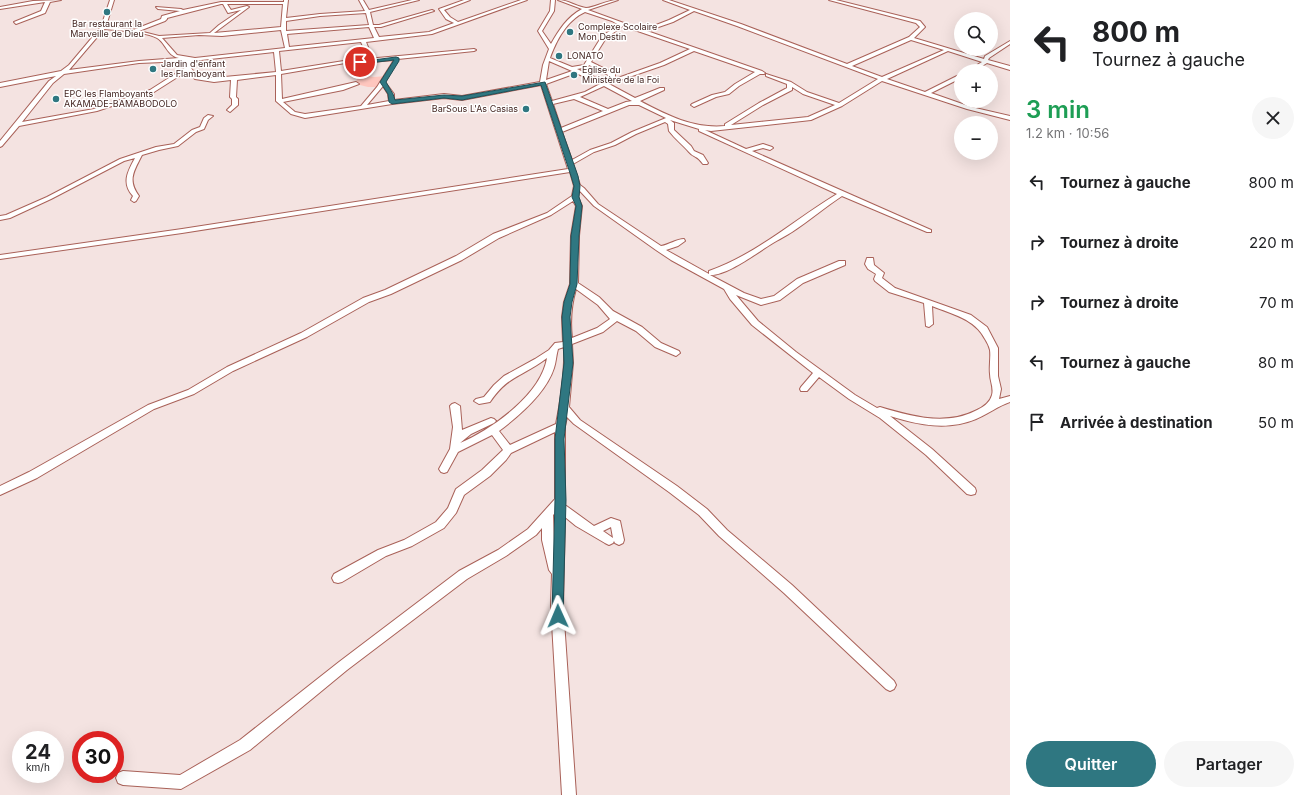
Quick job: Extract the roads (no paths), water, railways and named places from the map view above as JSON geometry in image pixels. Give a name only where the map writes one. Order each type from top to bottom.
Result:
[{"type":"street","points":[[10,0],[13,5]]},
{"type":"street","points":[[0,8],[13,5],[59,0]]},
{"type":"street","points":[[0,145],[51,82],[71,66],[103,27],[112,0]]},
{"type":"street","points":[[273,0],[284,2]]},
{"type":"street","points":[[361,0],[366,12],[369,15],[371,26],[377,39]]},
{"type":"street","points":[[284,20],[320,15],[366,12],[417,0]]},
{"type":"street","points":[[458,23],[448,18],[441,9],[468,0]]},
{"type":"street","points":[[0,85],[61,73],[139,62],[190,59],[287,47],[430,33],[525,0]]},
{"type":"street","points":[[552,49],[540,31],[552,11],[553,0]]},
{"type":"street","points":[[560,0],[622,24],[761,72],[737,85],[727,93],[714,96],[694,105]]},
{"type":"street","points":[[569,795],[557,606],[560,504],[560,426],[568,377],[566,317],[568,302],[574,284],[575,236],[579,206],[575,197],[577,186],[543,83],[543,77],[552,49],[560,32],[570,19],[585,10],[616,0]]},
{"type":"street","points":[[666,0],[739,25],[920,93],[929,94],[958,105],[1010,118]]},
{"type":"street","points":[[831,0],[922,24],[924,27],[911,38],[847,66]]},
{"type":"street","points":[[16,23],[43,12],[48,1]]},
{"type":"street","points":[[158,8],[182,10],[224,3],[259,1],[284,2]]},
{"type":"street","points":[[224,3],[230,12],[259,1]]},
{"type":"street","points":[[158,2],[158,8],[164,17]]},
{"type":"street","points":[[284,2],[283,30],[287,47]]},
{"type":"street","points":[[212,35],[218,26],[240,14],[246,7]]},
{"type":"street","points":[[134,30],[163,20],[165,19],[164,17],[192,8]]},
{"type":"street","points":[[644,31],[671,21],[693,10]]},
{"type":"street","points":[[103,27],[134,30],[159,37],[200,34],[230,35],[283,30],[380,26],[432,11]]},
{"type":"street","points":[[276,49],[279,101],[294,115],[310,116],[392,102],[444,96],[462,98],[543,83],[586,66],[604,37],[608,33],[621,27],[622,24]]},
{"type":"street","points":[[159,37],[175,56],[190,59]]},
{"type":"street","points":[[911,38],[1010,68]]},
{"type":"street","points":[[351,61],[368,52],[363,40]]},
{"type":"street","points":[[980,64],[985,61],[987,57],[1010,42]]},
{"type":"street","points":[[549,102],[576,97],[605,84],[662,64],[694,49]]},
{"type":"street","points":[[188,68],[195,77],[202,80],[234,79],[302,70],[351,61],[360,62],[474,50]]},
{"type":"street","points":[[548,61],[558,63],[605,84],[633,102],[668,119],[696,127],[711,129],[810,119],[840,105],[882,79],[947,50]]},
{"type":"street","points":[[364,107],[364,104],[383,82],[396,61],[396,58]]},
{"type":"street","points":[[18,124],[95,110],[152,91],[188,68],[190,59]]},
{"type":"street","points":[[588,63],[613,75],[627,76]]},
{"type":"street","points":[[612,82],[613,75]]},
{"type":"street","points":[[768,75],[789,83],[805,93],[840,105]]},
{"type":"street","points":[[230,110],[235,106],[234,79]]},
{"type":"street","points":[[929,94],[954,80]]},
{"type":"street","points":[[383,82],[391,94],[392,102]]},
{"type":"street","points":[[724,127],[761,104],[790,89],[789,83]]},
{"type":"street","points":[[279,101],[356,84]]},
{"type":"street","points":[[559,131],[662,89]]},
{"type":"street","points":[[576,97],[607,111]]},
{"type":"street","points":[[0,218],[14,214],[122,160],[180,143],[194,130],[202,128],[206,119],[210,116]]},
{"type":"street","points":[[668,119],[671,123],[671,130],[689,147],[692,152],[701,156],[705,163]]},
{"type":"street","points":[[0,257],[182,231],[571,167],[592,151],[613,144],[634,133],[668,119]]},
{"type":"street","points":[[696,127],[841,194],[929,230]]},
{"type":"street","points":[[746,151],[763,146],[770,148]]},
{"type":"street","points":[[134,200],[136,196],[130,191],[128,185],[130,174],[140,154]]},
{"type":"street","points":[[770,161],[782,160]]},
{"type":"street","points":[[577,186],[582,189],[596,205],[659,248],[741,294],[761,302],[777,298],[800,281],[842,263]]},
{"type":"street","points":[[712,273],[729,267],[762,248],[841,194]]},
{"type":"street","points":[[0,491],[33,475],[151,406],[191,392],[230,369],[304,335],[366,300],[388,292],[459,258],[496,236],[549,214],[575,197]]},
{"type":"street","points":[[659,248],[666,248],[681,241]]},
{"type":"street","points":[[870,260],[869,264],[871,267],[880,273],[878,278],[892,290],[968,317],[984,329],[994,348],[994,376],[997,389],[996,397],[989,407]]},
{"type":"street","points":[[479,401],[487,400],[495,387],[504,379],[521,369],[534,364],[558,346],[600,331],[611,324],[614,319],[610,313],[596,298],[574,284]]},
{"type":"street","points":[[726,286],[733,297],[755,323],[818,373],[852,397],[884,416],[929,452],[971,491]]},
{"type":"street","points":[[928,303],[929,324]]},
{"type":"street","points":[[610,313],[630,325],[639,328],[658,344],[676,353]]},
{"type":"street","points":[[455,444],[466,432],[492,425],[531,398],[549,370],[552,352]]},
{"type":"street","points":[[804,389],[818,373]]},
{"type":"street","points":[[867,406],[926,422],[948,424],[971,417],[989,407],[1010,399]]},
{"type":"street","points":[[444,469],[455,444],[459,429],[456,421],[455,406]]},
{"type":"street","points":[[564,408],[577,422],[632,464],[673,488],[702,512],[723,533],[788,589],[890,685]]},
{"type":"street","points":[[492,425],[508,450]]},
{"type":"street","points":[[338,578],[382,553],[408,543],[440,525],[452,510],[460,492],[486,473],[503,458],[508,450],[560,426]]},
{"type":"street","points":[[124,778],[181,782],[246,745],[343,666],[463,575],[502,553],[532,532],[548,514],[560,504]]},
{"type":"street","points":[[560,504],[572,517],[593,531],[614,540],[616,524],[611,522],[593,531]]},
{"type":"street","points":[[548,514],[547,540],[558,581]]},
{"type":"place","name":"Bar restaurant la Marveille de Dieu","points":[[107,12]]},
{"type":"place","name":"Complexe Scolaire Mon Destin","points":[[570,32]]},
{"type":"place","name":"LONATO","points":[[559,56]]},
{"type":"place","name":"Jardin d'enfant les Flamboyant","points":[[153,69]]},
{"type":"place","name":"Eglise du Ministère de la Foi","points":[[574,75]]},
{"type":"place","name":"EPC les Flamboyants AKAMADE-BAMABODOLO","points":[[56,99]]},
{"type":"place","name":"BarSous L'As Casias","points":[[526,109]]}]
